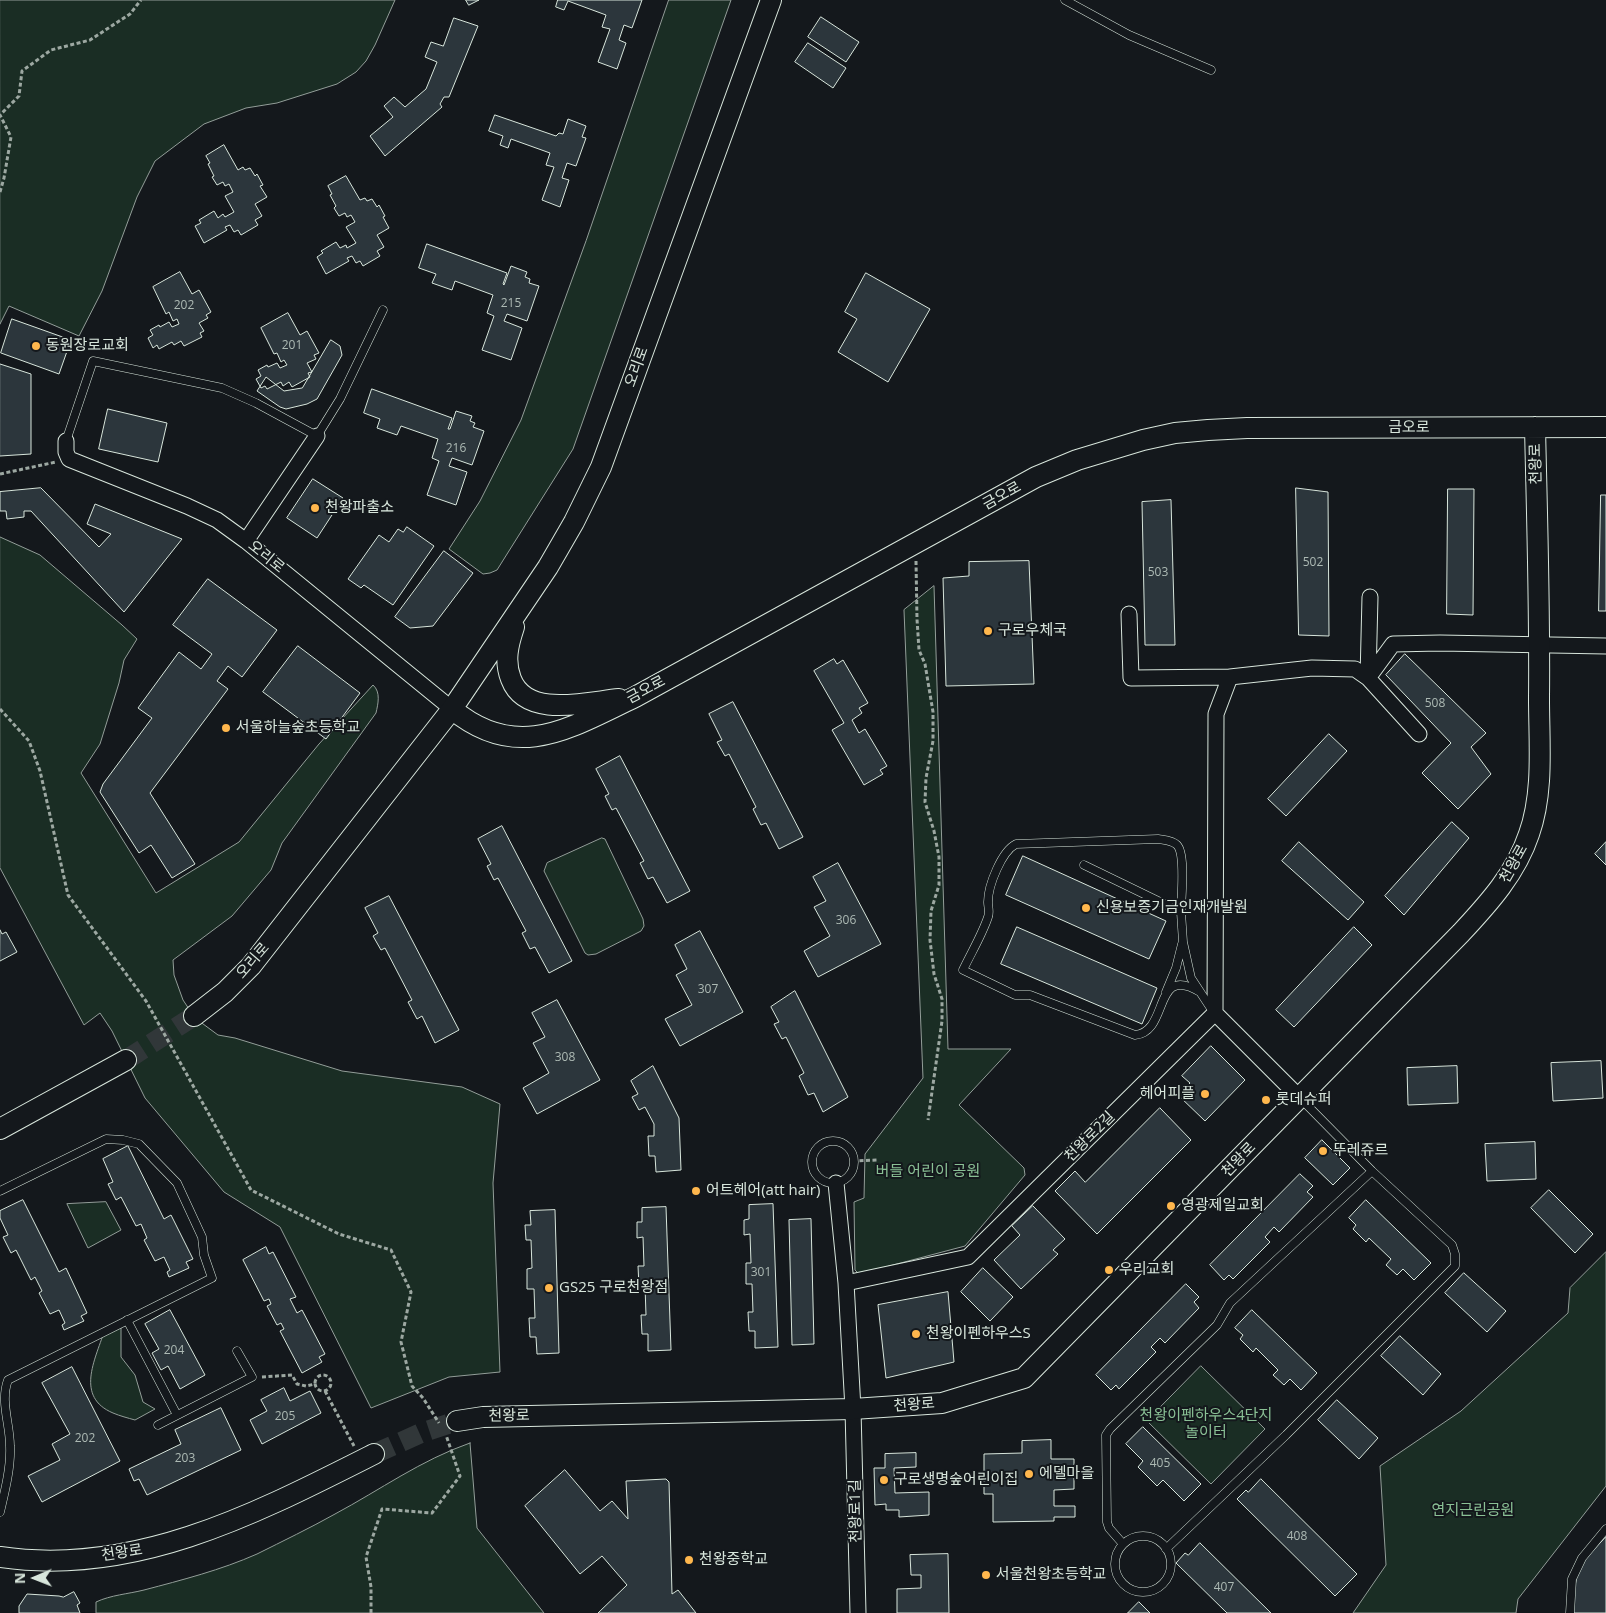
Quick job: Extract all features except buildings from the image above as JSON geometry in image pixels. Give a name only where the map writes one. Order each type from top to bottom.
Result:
[{"type":"main road","name":"오리로","points":[[194,1016],[225,992],[251,966],[452,709],[518,613],[574,522],[601,467],[771,0]]},
{"type":"main road","name":"천왕로","points":[[448,1427],[483,1417],[854,1409],[942,1403],[1024,1378],[1487,906],[1518,862],[1529,834],[1536,808],[1539,779],[1539,646],[1535,427]]},
{"type":"main road","name":"금오로","points":[[452,709],[468,723],[503,736],[522,738],[542,736],[579,724],[635,697],[1036,477],[1109,449],[1175,433],[1248,428],[1606,427]]},
{"type":"main road","points":[[518,613],[508,645],[507,660],[508,672],[514,686],[525,698],[536,703],[548,705],[635,697]]},
{"type":"main road","points":[[0,1129],[126,1060]]},
{"type":"main road","name":"천왕로","points":[[0,1557],[24,1561],[65,1561],[125,1554],[180,1541],[232,1522],[368,1458]]},
{"type":"street","points":[[246,541],[317,436]]},
{"type":"street","points":[[66,441],[66,452],[69,459]]},
{"type":"street","name":"오리로","points":[[69,459],[187,506],[217,520],[246,541],[452,709]]},
{"type":"street","points":[[1368,678],[1370,597]]},
{"type":"street","points":[[1129,614],[1131,678],[1230,677],[1312,668],[1355,669],[1368,678],[1419,734]]},
{"type":"street","points":[[1368,678],[1393,644],[1606,646]]},
{"type":"street","points":[[1230,677],[1216,714],[1215,1013],[1300,1098]]},
{"type":"street","name":"천왕로2길","points":[[846,1283],[968,1257],[1215,1013]]},
{"type":"street","points":[[836,1183],[846,1283],[854,1409]]},
{"type":"street","name":"천왕로1길","points":[[854,1409],[858,1613]]},
{"type":"lane","points":[[1065,0],[1129,35],[1211,70]]},
{"type":"lane","points":[[66,441],[93,361],[222,388],[256,403],[317,436],[340,398],[383,310]]},
{"type":"lane","points":[[1182,942],[1176,968],[1150,1029],[1141,1035],[1128,1034],[1030,995],[1015,995],[963,970],[989,916],[988,901],[991,884],[1005,853],[1010,847],[1016,844],[1158,840],[1172,842],[1177,845],[1181,859],[1182,942],[1191,978],[1215,1013]]},
{"type":"lane","points":[[1084,865],[1181,912]]},
{"type":"lane","points":[[1164,996],[1168,991],[1181,984],[1188,985],[1200,992]]},
{"type":"lane","points":[[1166,1549],[1293,1428],[1455,1266],[1455,1254],[1452,1245],[1372,1171],[1300,1098]]},
{"type":"lane","points":[[0,1191],[106,1139],[123,1140],[139,1144],[177,1183],[202,1237],[204,1255],[212,1278],[8,1380],[4,1390],[10,1448],[8,1472],[0,1512]]},
{"type":"lane","points":[[827,1142],[840,1142],[850,1151],[853,1161],[852,1170],[848,1176],[836,1183],[828,1183],[822,1180],[813,1169],[812,1162],[816,1149],[827,1142]]},
{"type":"lane","points":[[1123,1544],[1109,1528],[1107,1522],[1106,1435],[1110,1429],[1217,1325],[1230,1303],[1372,1171]]},
{"type":"lane","points":[[127,1320],[177,1415]]},
{"type":"lane","points":[[158,1425],[252,1377],[238,1351]]},
{"type":"lane","points":[[1570,1613],[1572,1579],[1582,1558],[1606,1529]]},
{"type":"lane","points":[[1138,1536],[1146,1536],[1154,1538],[1166,1549],[1170,1558],[1170,1568],[1168,1577],[1162,1585],[1154,1590],[1134,1591],[1126,1587],[1119,1580],[1115,1571],[1115,1561],[1117,1551],[1123,1544],[1138,1536]]},
{"type":"path","points":[[0,192],[11,137],[0,115],[19,96],[22,71],[51,50],[90,40],[130,14],[141,0]]},
{"type":"path","points":[[0,474],[69,459]]},
{"type":"path","points":[[916,544],[917,619],[920,650],[925,664],[933,712],[933,741],[926,778],[925,802],[934,831],[939,857],[939,885],[932,911],[930,940],[934,974],[942,999],[942,1021],[928,1120]]},
{"type":"path","points":[[0,709],[29,741],[40,770],[68,895],[146,1001],[251,1190],[339,1234],[391,1250],[411,1292],[401,1342],[412,1386],[448,1427],[460,1476],[432,1512],[382,1509],[366,1557],[371,1587],[371,1613]]},
{"type":"path","points":[[853,1161],[877,1160]]},
{"type":"path","points":[[252,1377],[292,1375],[297,1384],[306,1386],[315,1384]]},
{"type":"path","points":[[325,1391],[330,1388],[332,1383],[328,1376],[323,1375],[318,1377],[315,1384],[317,1389],[325,1391],[368,1458]]},
{"type":"green space","points":[[0,0],[395,0],[375,45],[366,61],[356,72],[337,84],[277,103],[246,108],[204,124],[155,161],[137,197],[102,291],[79,336],[9,306],[0,324]]},
{"type":"green space","points":[[669,0],[731,0],[573,449],[497,570],[483,574],[449,549],[480,501],[521,420],[586,241]]},
{"type":"green space","points":[[0,537],[40,555],[137,639],[124,660],[119,683],[100,744],[81,773],[156,893],[239,842],[319,744],[373,685],[376,688],[378,706],[376,713],[282,843],[271,870],[232,916],[173,960],[174,975],[183,1000],[195,1018],[218,1035],[235,1038],[342,1071],[462,1087],[500,1104],[493,1183],[500,1372],[449,1377],[371,1408],[280,1227],[224,1192],[145,1098],[112,1031],[100,1013],[84,1025],[0,868]]},
{"type":"green space","name":"버들 어린이 공원","points":[[934,586],[948,1049],[1011,1049],[959,1105],[1024,1168],[1025,1175],[965,1246],[859,1274],[855,1270],[854,1202],[864,1198],[865,1154],[923,1078],[904,610]]},
{"type":"green space","points":[[602,838],[605,839],[643,919],[644,926],[641,931],[596,954],[588,955],[585,953],[544,871],[547,863]]},
{"type":"green space","points":[[106,1202],[121,1230],[88,1248],[67,1204]]},
{"type":"green space","name":"연지근린공원","points":[[1606,1252],[1606,1486],[1518,1599],[1516,1613],[1353,1613],[1386,1565],[1380,1466],[1461,1411],[1568,1313],[1570,1288]]},
{"type":"green space","points":[[121,1323],[121,1357],[135,1375],[143,1402],[155,1409],[135,1420],[113,1413],[101,1406],[94,1398],[91,1388],[93,1366],[104,1332]]},
{"type":"green space","name":"천왕이펜하우스4단지 놀이터","points":[[1201,1366],[1265,1429],[1211,1484],[1147,1421]]},
{"type":"green space","points":[[470,1443],[477,1528],[544,1613],[96,1613],[96,1602],[201,1574],[257,1554],[352,1505],[435,1458]]},
{"type":"tunnel","points":[[126,1060],[194,1016]]},
{"type":"tunnel","points":[[374,1454],[421,1433],[457,1421]]},
{"type":"place","name":"동원장로교회","points":[[36,346]]},
{"type":"place","name":"천왕파출소","points":[[315,508]]},
{"type":"place","name":"구로우체국","points":[[988,631]]},
{"type":"place","name":"서울하늘숲초등학교","points":[[226,728]]},
{"type":"place","name":"신용보증기금인재개발원","points":[[1086,908]]},
{"type":"place","name":"헤어피플","points":[[1205,1094]]},
{"type":"place","name":"롯데슈퍼","points":[[1266,1100]]},
{"type":"place","name":"뚜레쥬르","points":[[1323,1151]]},
{"type":"place","name":"어트헤어(att hair)","points":[[696,1191]]},
{"type":"place","name":"영광제일교회","points":[[1171,1206]]},
{"type":"place","name":"우리교회","points":[[1109,1270]]},
{"type":"place","name":"GS25 구로천왕점","points":[[549,1288]]},
{"type":"place","name":"천왕이펜하우스S","points":[[916,1334]]},
{"type":"place","name":"에델마을","points":[[1029,1474]]},
{"type":"place","name":"구로생명숲어린이집","points":[[884,1480]]},
{"type":"place","name":"천왕중학교","points":[[689,1560]]},
{"type":"place","name":"서울천왕초등학교","points":[[986,1575]]}]
